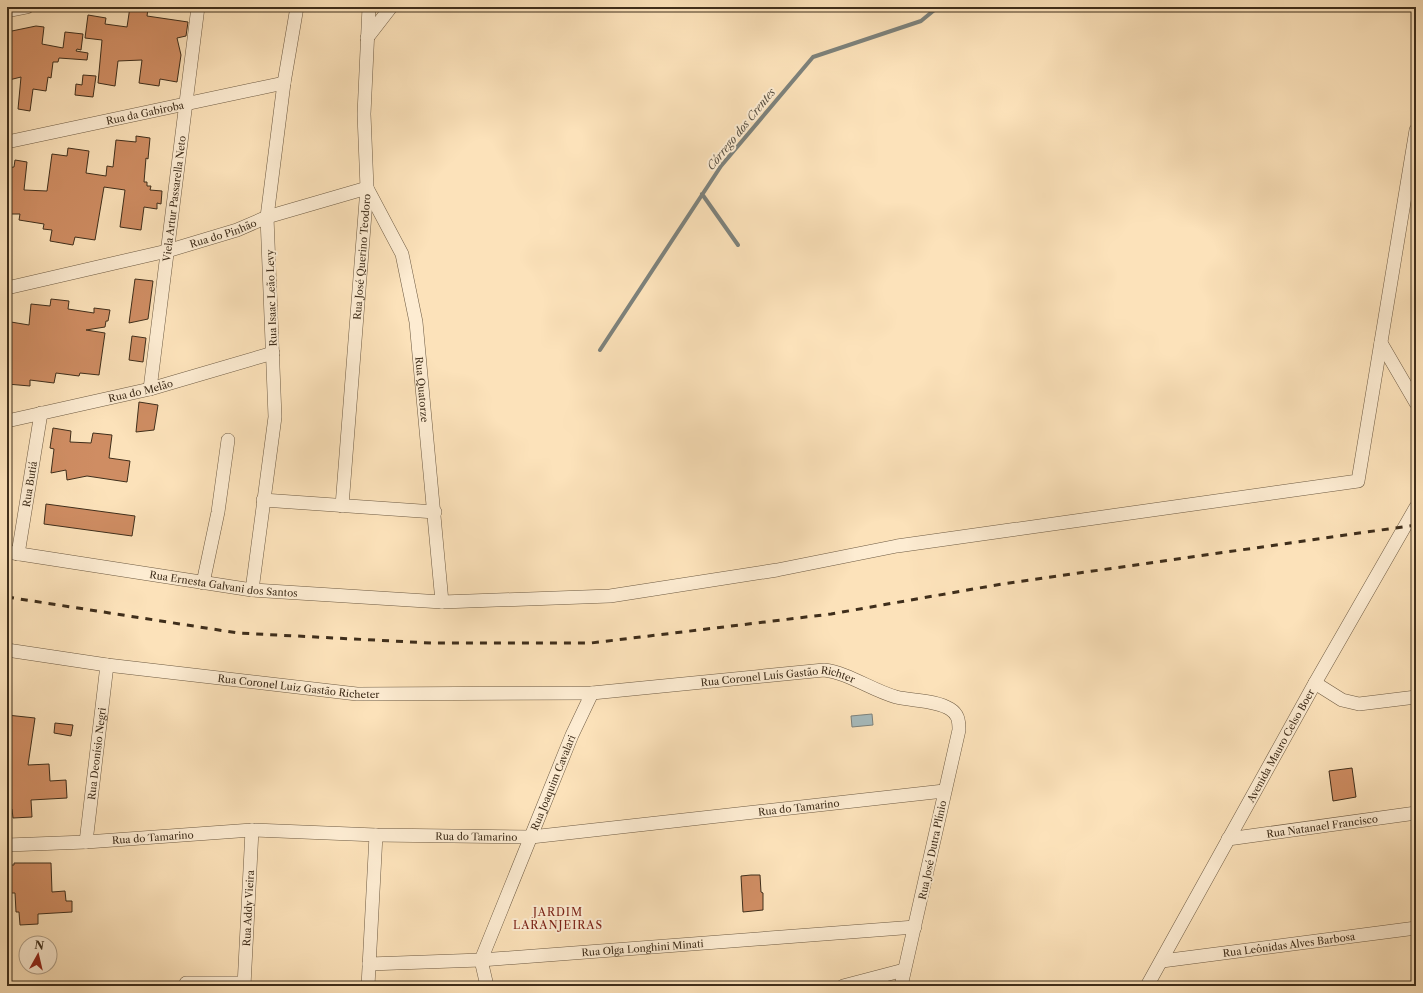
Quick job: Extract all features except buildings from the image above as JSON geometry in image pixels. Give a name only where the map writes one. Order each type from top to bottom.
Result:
[{"type":"street","points":[[7,11],[27,7]]},
{"type":"street","name":"Viela Artur Passarella Neto","points":[[150,389],[198,7]]},
{"type":"street","name":"Rua Isaac Leão Levy","points":[[252,590],[275,417],[267,217],[284,83],[297,7]]},
{"type":"street","name":"Rua José Querino Teodoro","points":[[342,506],[367,188],[364,114],[369,7]]},
{"type":"street","points":[[367,38],[391,7]]},
{"type":"street","name":"Rua da Gabiroba","points":[[7,142],[284,83]]},
{"type":"street","points":[[1416,130],[1381,343],[1416,403]]},
{"type":"street","name":"Rua do Pinhão","points":[[7,288],[167,251],[237,230],[267,217],[367,188]]},
{"type":"street","name":"Rua Quatorze","points":[[367,188],[402,254],[416,322],[435,512],[442,602]]},
{"type":"street","name":"Rua Ernesta Galvani dos Santos","points":[[12,553],[252,590],[442,602],[610,596],[777,570],[897,546],[1358,481],[1381,343]]},
{"type":"street","name":"Rua do Melão","points":[[7,421],[150,389],[273,353]]},
{"type":"street","name":"Rua Butiá","points":[[12,553],[41,414]]},
{"type":"street","points":[[203,582],[218,512],[228,440]]},
{"type":"street","points":[[263,500],[435,512]]},
{"type":"street","name":"Avenida Mauro Celso Boer","points":[[1147,986],[1315,683],[1416,507]]},
{"type":"street","name":"Rua Coronel Luiz Gastão Richeter","points":[[7,650],[107,665],[357,694],[592,693]]},
{"type":"street","name":"Rua Deonísio Negri","points":[[86,842],[107,665]]},
{"type":"street","name":"Rua Coronel Luís Gastão Richter","points":[[592,693],[824,670],[842,674],[895,696],[949,708],[957,714]]},
{"type":"street","points":[[1315,683],[1342,700],[1359,704],[1416,696]]},
{"type":"street","name":"Rua Joaquim Cavalari","points":[[481,960],[572,735],[592,693]]},
{"type":"street","name":"Rua José Dutra Plínio","points":[[901,986],[959,730],[957,714]]},
{"type":"street","name":"Rua do Tamarino","points":[[7,845],[86,842],[252,830],[376,835],[531,838],[944,791]]},
{"type":"street","name":"Rua Natanael Francisco","points":[[1228,839],[1416,813]]},
{"type":"street","name":"Rua Addy Vieira","points":[[244,984],[252,830]]},
{"type":"street","points":[[368,986],[376,835]]},
{"type":"street","name":"Rua Olga Longhini Minati","points":[[369,964],[481,960],[915,927]]},
{"type":"street","name":"Rua Leônidas Alves Barbosa","points":[[1162,961],[1416,928]]},
{"type":"street","points":[[481,960],[488,986]]},
{"type":"street","points":[[843,986],[904,970]]},
{"type":"street","points":[[186,983],[244,984]]},
{"type":"shaded area","points":[[872,714],[873,725],[852,727],[851,716]]},
{"type":"waterway","name":"Córrego dos Crentes","points":[[600,350],[721,166],[813,57],[921,21],[938,7]]},
{"type":"waterway","points":[[702,194],[738,245]]},
{"type":"railway","points":[[7,597],[238,633],[431,643],[591,643],[831,614],[1002,584],[1416,525]]},
{"type":"district","name":"JARDIM LARANJEIRAS","points":[[558,918]]}]
